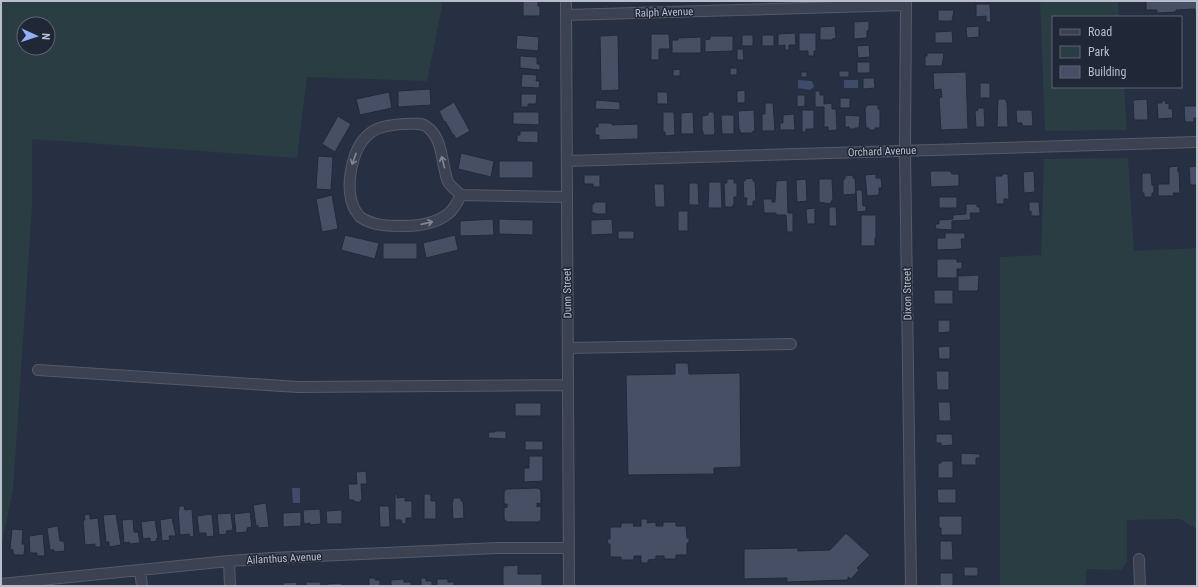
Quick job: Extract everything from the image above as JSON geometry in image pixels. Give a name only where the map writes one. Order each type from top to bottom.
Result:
[{"type":"street","name":"Dunn Street","points":[[566,1],[569,586]]},
{"type":"street","name":"Ralph Avenue","points":[[566,15],[906,3]]},
{"type":"street","name":"Dixon Street","points":[[906,3],[905,150],[911,586]]},
{"type":"street","points":[[461,195],[450,212],[434,222],[414,226],[390,226],[371,223],[359,216],[352,205],[350,189],[352,164],[362,142],[369,134],[378,128],[392,125],[416,124],[426,126],[433,133],[439,147],[449,184],[461,195],[566,197]]},
{"type":"street","name":"Orchard Avenue","points":[[567,161],[1197,142]]},
{"type":"street","points":[[568,348],[791,344]]},
{"type":"street","points":[[38,370],[298,387],[567,385]]},
{"type":"street","name":"Ailanthus Avenue","points":[[1,584],[56,582],[140,570],[229,561],[486,549],[569,548]]},
{"type":"street","points":[[1139,559],[1140,586]]},
{"type":"street","points":[[229,561],[230,586]]},
{"type":"street","points":[[140,570],[142,586]]},
{"type":"green space","points":[[1,1],[443,1],[427,81],[307,77],[297,158],[32,139],[32,207],[13,490],[1,547]]},
{"type":"green space","points":[[1040,1],[1118,1],[1119,16],[1052,16],[1052,88],[1124,88],[1127,130],[1045,131]]},
{"type":"green space","points":[[1128,158],[1134,251],[1197,248],[1197,529],[1180,519],[1127,520],[1127,562],[1121,570],[1086,569],[1086,586],[1000,586],[1000,257],[1041,255],[1044,159]]},
{"type":"water","points":[[798,80],[812,81],[814,87],[810,90],[798,88]]},
{"type":"water","points":[[844,80],[858,80],[858,88],[844,88]]},
{"type":"water","points":[[292,488],[300,488],[300,503],[293,503]]},
{"type":"building","points":[[523,1],[538,1],[538,6],[540,6],[540,16],[523,16]]},
{"type":"building","points":[[1146,1],[1197,1],[1197,12],[1195,12],[1195,9],[1157,13],[1157,10],[1146,10]]},
{"type":"building","points":[[976,4],[990,4],[991,22],[986,22],[986,16],[976,17]]},
{"type":"building","points":[[938,10],[954,10],[952,21],[938,21]]},
{"type":"building","points":[[869,21],[867,38],[854,39],[854,22]]},
{"type":"building","points":[[835,26],[836,38],[832,40],[820,40],[820,27]]},
{"type":"building","points":[[979,26],[979,37],[967,38],[966,27]]},
{"type":"building","points":[[952,31],[953,43],[935,43],[935,32]]},
{"type":"building","points":[[795,33],[796,45],[789,45],[789,50],[785,50],[785,45],[778,46],[778,34]]},
{"type":"building","points":[[799,33],[816,33],[816,51],[814,51],[814,56],[808,56],[808,51],[799,51]]},
{"type":"building","points":[[651,34],[669,34],[670,49],[659,49],[659,60],[651,60]]},
{"type":"building","points":[[517,35],[539,37],[538,51],[516,49]]},
{"type":"building","points":[[618,35],[619,90],[601,91],[600,36]]},
{"type":"building","points":[[742,35],[753,35],[753,46],[742,46]]},
{"type":"building","points":[[762,35],[774,35],[774,46],[762,46]]},
{"type":"building","points":[[710,36],[733,36],[733,51],[705,52],[705,40],[710,39]]},
{"type":"building","points":[[701,37],[701,53],[672,53],[672,40],[678,40],[678,38]]},
{"type":"building","points":[[869,45],[870,57],[858,58],[857,46]]},
{"type":"building","points":[[737,49],[743,49],[744,60],[737,60]]},
{"type":"building","points":[[927,53],[944,53],[942,66],[925,66],[925,56],[927,56]]},
{"type":"building","points":[[520,56],[537,57],[537,64],[540,64],[540,70],[520,68]]},
{"type":"building","points":[[857,62],[870,62],[870,73],[857,73]]},
{"type":"building","points":[[730,68],[737,68],[737,75],[730,75]]},
{"type":"building","points":[[680,69],[680,76],[673,76],[673,70]]},
{"type":"building","points":[[839,71],[849,71],[849,77],[839,77]]},
{"type":"building","points":[[801,72],[807,72],[807,77],[801,77]]},
{"type":"building","points":[[966,72],[968,129],[941,130],[939,98],[942,97],[941,89],[934,90],[933,73]]},
{"type":"building","points":[[522,74],[537,75],[536,81],[540,81],[539,88],[521,87]]},
{"type":"building","points":[[863,78],[874,78],[875,88],[863,89]]},
{"type":"building","points":[[980,83],[990,83],[990,98],[980,98]]},
{"type":"building","points":[[430,89],[431,105],[398,107],[398,91]]},
{"type":"building","points":[[745,90],[745,103],[737,103],[737,91]]},
{"type":"building","points":[[815,91],[820,91],[820,95],[824,95],[824,104],[832,103],[832,109],[836,109],[837,130],[828,131],[828,127],[824,127],[824,107],[815,107]]},
{"type":"building","points":[[389,92],[392,108],[360,115],[356,99]]},
{"type":"building","points":[[657,92],[667,92],[668,104],[657,104]]},
{"type":"building","points":[[521,94],[537,94],[536,104],[528,104],[528,107],[521,107]]},
{"type":"building","points":[[797,95],[805,95],[805,106],[797,107]]},
{"type":"building","points":[[840,98],[850,98],[850,108],[840,108]]},
{"type":"building","points":[[998,99],[1006,99],[1008,127],[997,127]]},
{"type":"building","points":[[1147,99],[1148,120],[1134,120],[1133,100]]},
{"type":"building","points":[[596,100],[620,102],[620,110],[595,109]]},
{"type":"building","points":[[1165,100],[1166,104],[1169,103],[1169,109],[1172,108],[1173,118],[1158,119],[1157,103],[1162,103],[1162,101]]},
{"type":"building","points":[[454,102],[470,131],[456,139],[445,121],[444,122],[439,111]]},
{"type":"building","points":[[765,103],[773,103],[775,131],[762,131],[762,114],[765,114]]},
{"type":"building","points":[[867,105],[878,105],[878,109],[880,109],[880,128],[869,130],[869,128],[866,128],[865,109]]},
{"type":"building","points":[[1184,106],[1197,106],[1197,118],[1194,118],[1194,122],[1185,122]]},
{"type":"building","points":[[978,108],[984,108],[985,127],[976,127],[975,111],[978,110]]},
{"type":"building","points":[[754,110],[755,131],[753,131],[753,133],[740,133],[738,111]]},
{"type":"building","points":[[802,110],[814,110],[814,129],[806,129],[806,132],[802,132]]},
{"type":"building","points":[[1016,110],[1032,110],[1033,126],[1022,126],[1022,123],[1017,123]]},
{"type":"building","points":[[513,112],[539,112],[539,125],[513,124]]},
{"type":"building","points":[[663,112],[674,112],[675,135],[665,136],[665,132],[663,132]]},
{"type":"building","points":[[693,112],[694,134],[681,134],[681,113]]},
{"type":"building","points":[[708,112],[714,112],[714,135],[703,135],[702,116],[708,115]]},
{"type":"building","points":[[794,114],[795,130],[780,130],[780,123],[783,123],[783,115]]},
{"type":"building","points":[[721,115],[734,115],[734,134],[722,134]]},
{"type":"building","points":[[845,115],[860,116],[859,128],[849,129],[849,127],[845,127]]},
{"type":"building","points":[[338,116],[351,124],[335,152],[322,144]]},
{"type":"building","points":[[598,123],[612,123],[612,125],[638,124],[638,139],[599,140],[599,135],[595,135],[595,127],[598,127]]},
{"type":"building","points":[[520,131],[538,131],[538,143],[517,142],[517,135],[520,135]]},
{"type":"building","points":[[461,153],[494,161],[491,177],[458,169]]},
{"type":"building","points":[[318,156],[333,157],[331,190],[316,189]]},
{"type":"building","points":[[499,161],[533,161],[533,178],[499,178]]},
{"type":"building","points":[[1178,166],[1180,193],[1173,193],[1174,196],[1158,196],[1158,184],[1169,184],[1169,167]]},
{"type":"building","points":[[1197,166],[1197,185],[1190,185],[1189,167]]},
{"type":"building","points":[[930,171],[951,171],[952,174],[959,174],[959,186],[931,187]]},
{"type":"building","points":[[1034,171],[1035,192],[1024,193],[1023,172]]},
{"type":"building","points":[[1142,173],[1151,173],[1152,185],[1154,185],[1154,193],[1152,193],[1152,197],[1144,197],[1144,193],[1142,193]]},
{"type":"building","points":[[876,174],[876,178],[881,178],[882,188],[879,188],[879,195],[867,196],[865,175]]},
{"type":"building","points":[[1002,174],[1008,174],[1009,199],[1004,199],[1004,204],[996,204],[995,176],[1002,176]]},
{"type":"building","points":[[584,175],[600,175],[600,187],[593,187],[593,184],[584,184]]},
{"type":"building","points":[[853,175],[853,178],[855,178],[856,194],[843,195],[843,179],[845,179],[845,176]]},
{"type":"building","points":[[753,178],[753,181],[755,181],[756,201],[753,201],[753,206],[746,206],[747,198],[744,198],[743,181],[745,181],[745,179]]},
{"type":"building","points":[[727,179],[734,179],[734,183],[737,183],[737,197],[734,197],[733,207],[725,207],[724,183],[727,183]]},
{"type":"building","points":[[806,179],[807,201],[797,202],[796,180]]},
{"type":"building","points":[[819,179],[832,179],[833,199],[830,204],[819,202]]},
{"type":"building","points":[[787,180],[788,213],[793,213],[793,232],[787,232],[786,215],[764,213],[763,199],[772,199],[772,202],[775,202],[776,181]]},
{"type":"building","points":[[709,182],[721,182],[722,208],[708,208]]},
{"type":"building","points":[[689,183],[698,183],[699,205],[689,205]]},
{"type":"building","points":[[654,184],[664,184],[665,207],[655,207]]},
{"type":"building","points":[[856,190],[862,190],[863,206],[866,206],[866,211],[857,212]]},
{"type":"building","points":[[332,195],[338,229],[322,232],[316,199]]},
{"type":"building","points":[[939,197],[957,197],[957,208],[939,208]]},
{"type":"building","points":[[594,202],[606,202],[606,214],[592,213],[592,204],[594,204]]},
{"type":"building","points":[[1029,202],[1039,202],[1040,216],[1031,216],[1031,211],[1029,212]]},
{"type":"building","points":[[966,204],[977,204],[977,207],[980,207],[980,213],[970,213],[971,220],[952,221],[952,230],[936,229],[935,224],[939,224],[939,220],[953,219],[953,215],[966,214]]},
{"type":"building","points":[[829,207],[836,207],[837,226],[829,226]]},
{"type":"building","points":[[815,208],[815,224],[807,224],[806,209]]},
{"type":"building","points":[[678,211],[688,211],[688,231],[678,231]]},
{"type":"building","points":[[861,215],[876,215],[875,246],[861,246]]},
{"type":"building","points":[[493,219],[494,235],[460,236],[460,221]]},
{"type":"building","points":[[499,219],[533,220],[533,235],[499,234]]},
{"type":"building","points":[[612,219],[613,234],[591,235],[591,220]]},
{"type":"building","points":[[618,231],[634,231],[634,239],[618,239]]},
{"type":"building","points":[[945,233],[965,233],[965,239],[961,239],[962,249],[937,250],[937,238],[945,238]]},
{"type":"building","points":[[345,235],[379,243],[375,259],[341,250]]},
{"type":"building","points":[[455,235],[458,250],[426,258],[423,243]]},
{"type":"building","points":[[383,243],[417,243],[417,259],[383,259]]},
{"type":"building","points":[[937,259],[957,259],[957,262],[962,262],[962,269],[957,269],[957,278],[937,278]]},
{"type":"building","points":[[979,275],[978,291],[958,291],[958,276]]},
{"type":"building","points":[[934,290],[953,290],[953,304],[934,304]]},
{"type":"building","points":[[938,320],[950,320],[950,332],[938,333]]},
{"type":"building","points":[[950,346],[950,359],[939,359],[938,347]]},
{"type":"building","points":[[675,363],[688,363],[689,374],[740,373],[741,467],[714,468],[714,474],[628,475],[626,375],[675,374]]},
{"type":"building","points":[[936,371],[949,371],[949,390],[937,390]]},
{"type":"building","points":[[938,402],[950,402],[951,421],[939,421]]},
{"type":"building","points":[[515,403],[541,403],[541,416],[515,416]]},
{"type":"building","points":[[506,431],[506,439],[488,438],[489,432]]},
{"type":"building","points":[[936,434],[952,434],[953,445],[941,446],[941,443],[936,443]]},
{"type":"building","points":[[525,441],[543,441],[543,450],[525,450]]},
{"type":"building","points":[[961,453],[980,454],[980,458],[976,458],[976,465],[961,465]]},
{"type":"building","points":[[529,456],[543,456],[543,481],[524,482],[524,468],[529,468]]},
{"type":"building","points":[[941,461],[953,461],[953,478],[938,478],[938,463],[941,463]]},
{"type":"building","points":[[366,471],[367,484],[361,484],[361,502],[349,500],[348,484],[357,484],[356,472]]},
{"type":"building","points":[[538,488],[541,491],[541,504],[537,503],[537,507],[541,506],[541,519],[539,522],[507,522],[504,519],[504,508],[507,507],[507,504],[504,504],[504,492],[506,489]]},
{"type":"building","points":[[937,489],[956,489],[956,503],[938,503]]},
{"type":"building","points":[[395,494],[397,494],[397,498],[405,497],[405,501],[412,501],[412,518],[406,518],[406,524],[402,524],[401,520],[395,520]]},
{"type":"building","points":[[424,494],[431,494],[431,501],[436,501],[436,519],[424,519]]},
{"type":"building","points":[[453,498],[461,498],[461,501],[463,501],[464,518],[453,519]]},
{"type":"building","points":[[266,503],[269,527],[258,528],[258,525],[256,526],[253,505]]},
{"type":"building","points":[[179,506],[184,506],[185,510],[192,509],[194,537],[190,537],[189,534],[180,535]]},
{"type":"building","points":[[379,506],[389,506],[390,527],[380,527]]},
{"type":"building","points":[[320,509],[321,524],[304,524],[303,510]]},
{"type":"building","points":[[342,510],[342,524],[327,524],[326,511]]},
{"type":"building","points":[[250,512],[252,527],[247,528],[247,532],[236,533],[234,514]]},
{"type":"building","points":[[301,512],[301,526],[283,527],[283,513]]},
{"type":"building","points":[[231,513],[233,530],[226,531],[227,534],[219,535],[217,514]]},
{"type":"building","points":[[90,514],[90,519],[98,518],[101,547],[95,547],[95,544],[85,545],[83,520],[85,520],[84,515]]},
{"type":"building","points":[[116,514],[121,545],[109,547],[109,542],[106,542],[103,515]]},
{"type":"building","points":[[212,514],[214,536],[206,537],[206,533],[199,533],[197,516]]},
{"type":"building","points":[[939,516],[962,516],[962,535],[941,535],[941,528],[939,528]]},
{"type":"building","points":[[172,518],[176,536],[169,536],[170,540],[162,541],[160,520]]},
{"type":"building","points":[[133,519],[134,532],[138,532],[140,543],[124,543],[122,520]]},
{"type":"building","points":[[641,519],[648,519],[647,523],[656,522],[656,526],[663,526],[663,522],[676,522],[676,526],[686,526],[687,538],[689,538],[689,543],[687,543],[687,555],[676,555],[676,559],[664,559],[664,556],[656,556],[656,559],[648,560],[648,563],[641,563],[641,556],[634,556],[634,560],[621,560],[621,557],[610,557],[610,544],[608,544],[607,539],[610,539],[610,527],[621,527],[621,523],[634,523],[633,526],[641,526]]},
{"type":"building","points":[[155,520],[158,538],[156,539],[157,541],[150,542],[150,538],[143,539],[141,522]]},
{"type":"building","points":[[58,526],[60,541],[64,541],[65,551],[54,552],[54,550],[50,550],[47,528]]},
{"type":"building","points":[[12,529],[23,530],[22,544],[25,544],[24,555],[15,555],[13,550],[10,549]]},
{"type":"building","points":[[846,533],[870,555],[857,568],[859,570],[851,579],[848,577],[848,580],[787,582],[787,578],[744,579],[744,549],[798,548],[798,551],[830,550]]},
{"type":"building","points":[[43,534],[45,556],[37,556],[37,553],[30,553],[29,536]]},
{"type":"building","points":[[940,541],[952,541],[953,560],[940,560]]},
{"type":"building","points":[[518,565],[518,574],[542,574],[542,586],[503,586],[503,566]]},
{"type":"building","points":[[964,567],[978,567],[978,576],[964,576]]},
{"type":"building","points":[[940,573],[953,573],[953,586],[940,586]]},
{"type":"building","points":[[369,578],[380,580],[380,586],[369,586]]},
{"type":"building","points":[[421,578],[426,578],[426,581],[432,581],[432,586],[421,586]]},
{"type":"building","points":[[404,579],[404,582],[411,582],[411,586],[391,586],[391,580]]},
{"type":"building","points":[[437,579],[448,579],[448,582],[454,582],[454,586],[437,586]]},
{"type":"building","points":[[297,582],[297,586],[283,586],[283,583]]},
{"type":"building","points":[[306,582],[320,582],[321,586],[306,586]]},
{"type":"building","points":[[342,583],[342,586],[327,586],[327,584]]}]
